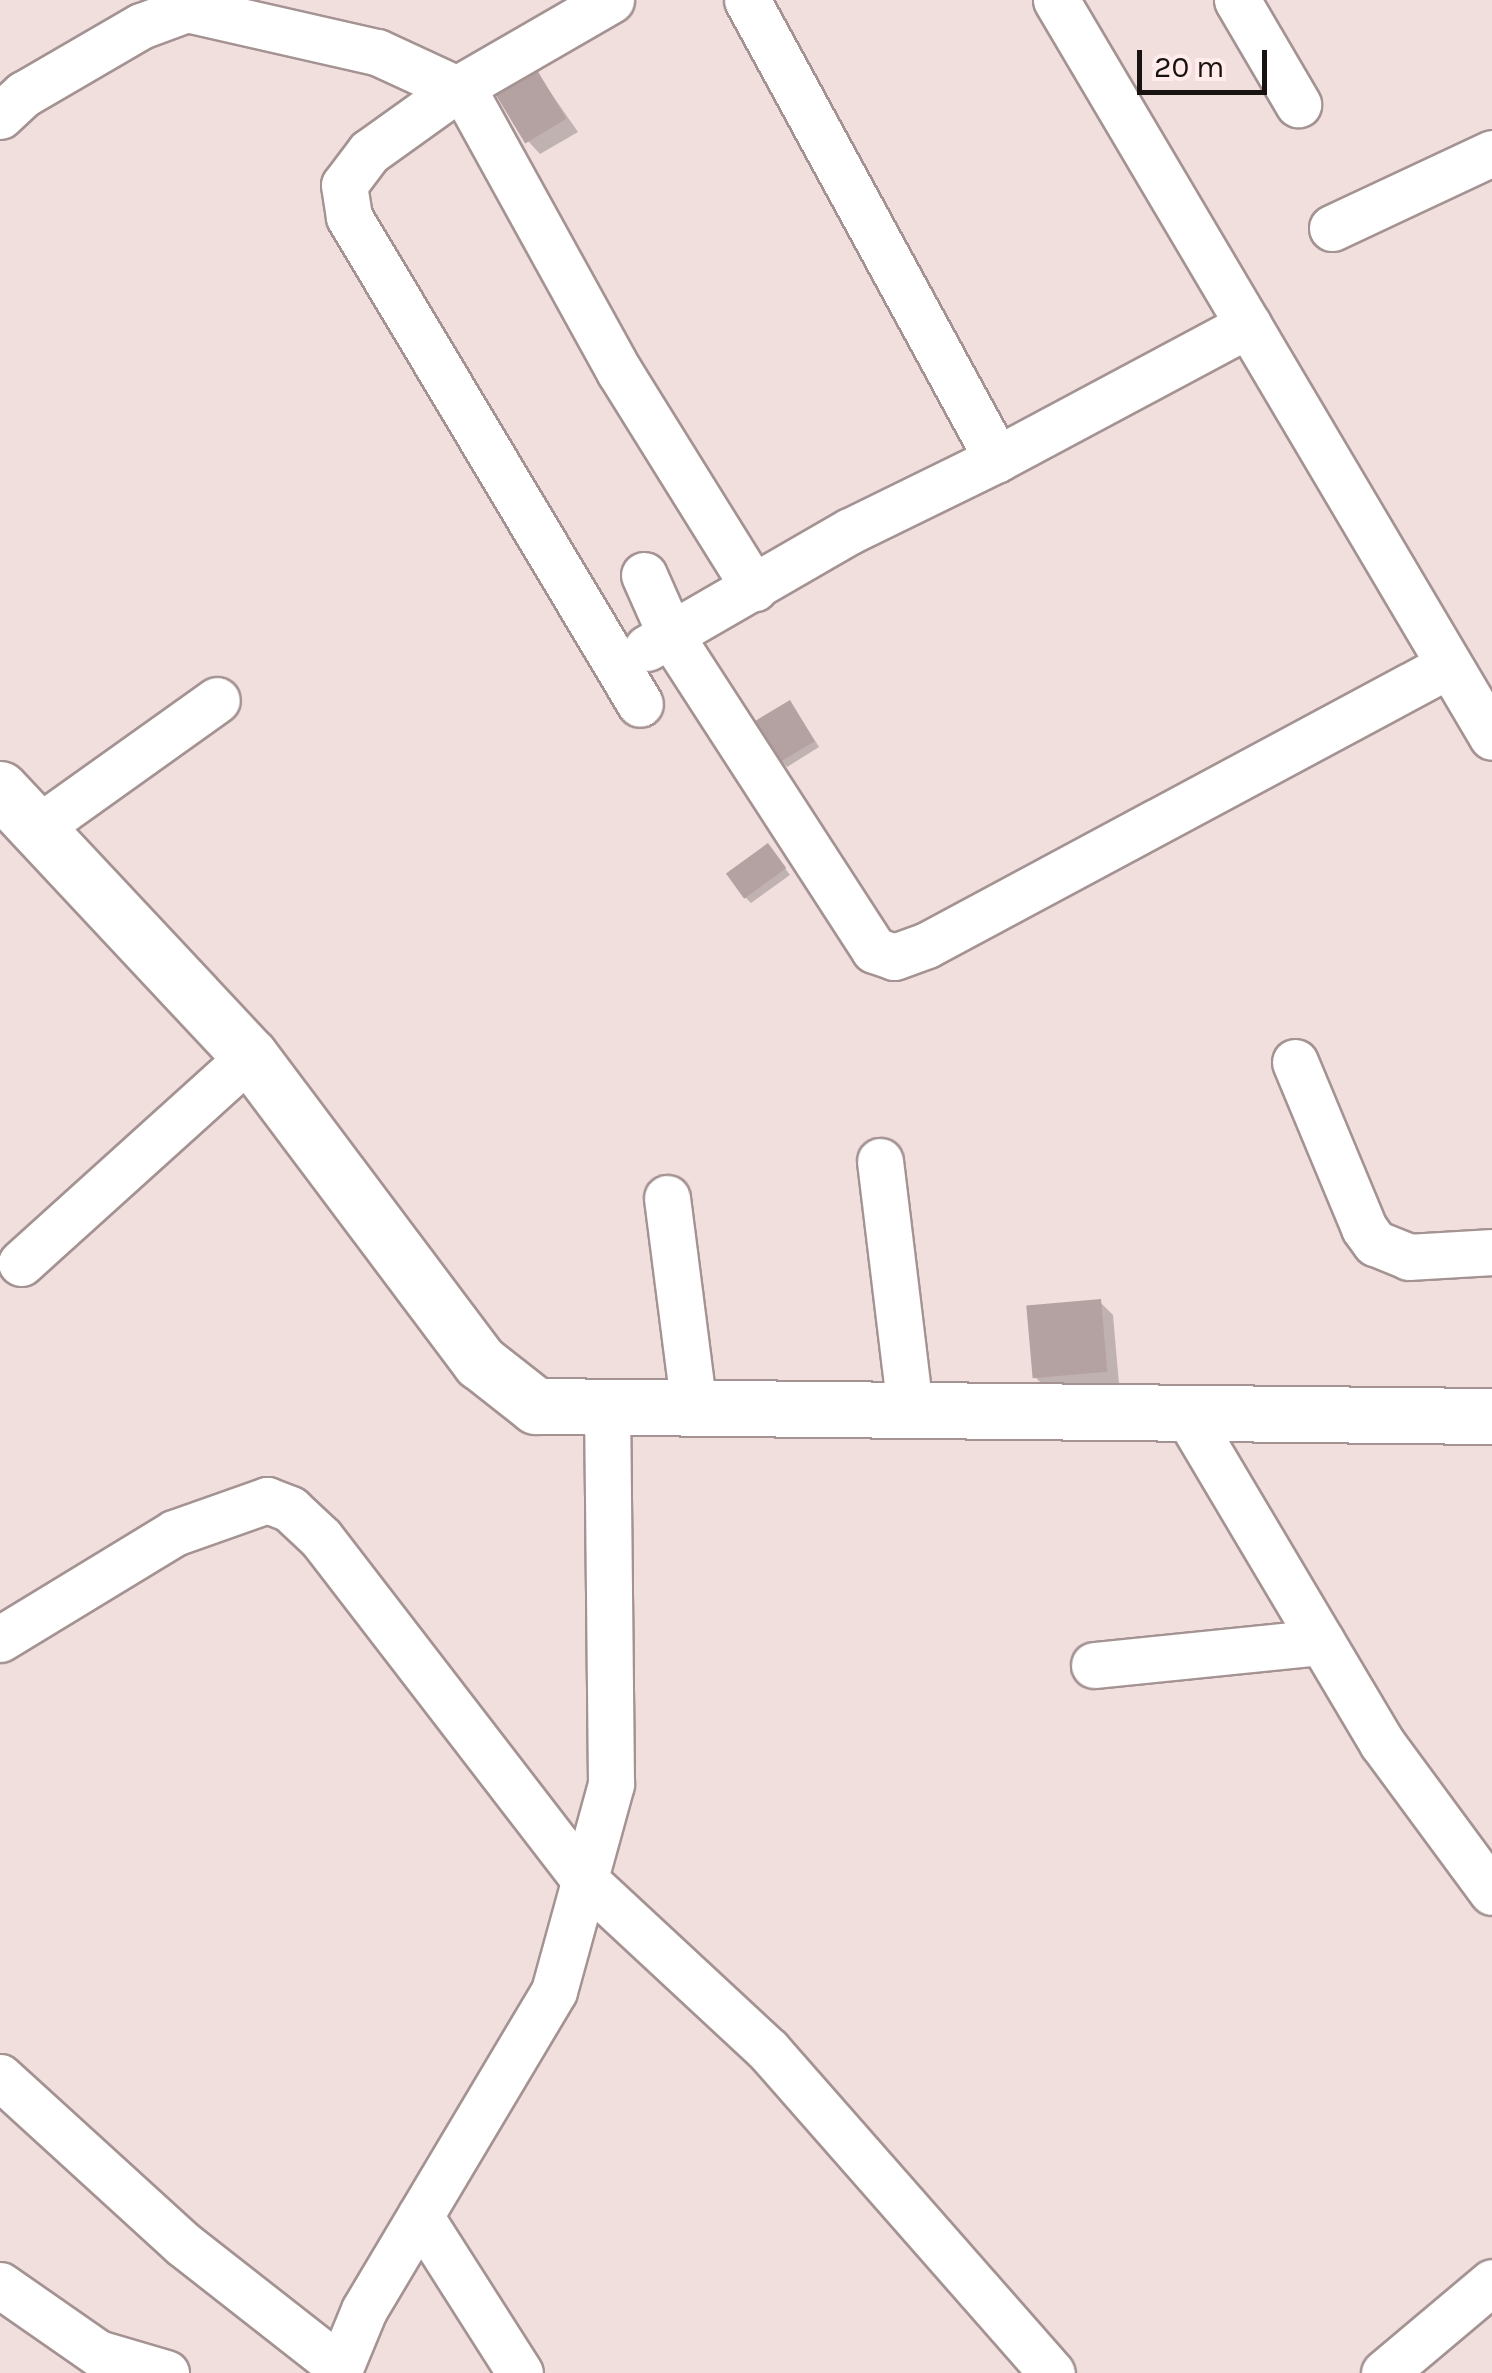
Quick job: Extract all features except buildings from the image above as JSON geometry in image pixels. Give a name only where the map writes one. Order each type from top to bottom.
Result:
[{"type":"street","points":[[611,0],[543,16],[457,88],[369,152],[344,185],[348,217],[640,704]]},
{"type":"street","points":[[747,0],[997,459]]},
{"type":"street","points":[[1056,0],[1492,738]]},
{"type":"street","points":[[1237,0],[1298,104]]},
{"type":"street","points":[[0,116],[24,94],[167,8],[256,13],[377,52],[457,88],[471,103],[619,371],[754,588]]},
{"type":"street","points":[[1332,228],[1492,153]]},
{"type":"street","points":[[616,663],[672,636],[850,531],[997,459],[1248,325]]},
{"type":"street","points":[[644,575],[672,636],[874,950],[894,957],[927,946],[1448,665]]},
{"type":"street","points":[[36,828],[216,700]]},
{"type":"street","points":[[0,789],[250,1056],[480,1362],[536,1406],[1492,1416]]},
{"type":"street","points":[[21,1263],[250,1056]]},
{"type":"street","points":[[1296,1062],[1364,1228],[1376,1243],[1409,1257],[1492,1252]]},
{"type":"street","points":[[880,1161],[910,1410]]},
{"type":"street","points":[[667,1198],[694,1408]]},
{"type":"street","points":[[0,2077],[183,2244],[339,2370],[364,2310],[554,1991],[611,1784],[607,1406]]},
{"type":"street","points":[[1186,1413],[1382,1742],[1492,1892]]},
{"type":"street","points":[[0,1639],[174,1534],[267,1500],[290,1509],[321,1538],[584,1879],[768,2050],[1052,2373]]},
{"type":"street","points":[[1094,1665],[1322,1642]]},
{"type":"street","points":[[420,2216],[520,2373]]},
{"type":"street","points":[[1384,2373],[1492,2282]]},
{"type":"street","points":[[0,2285],[98,2353],[166,2373]]}]
